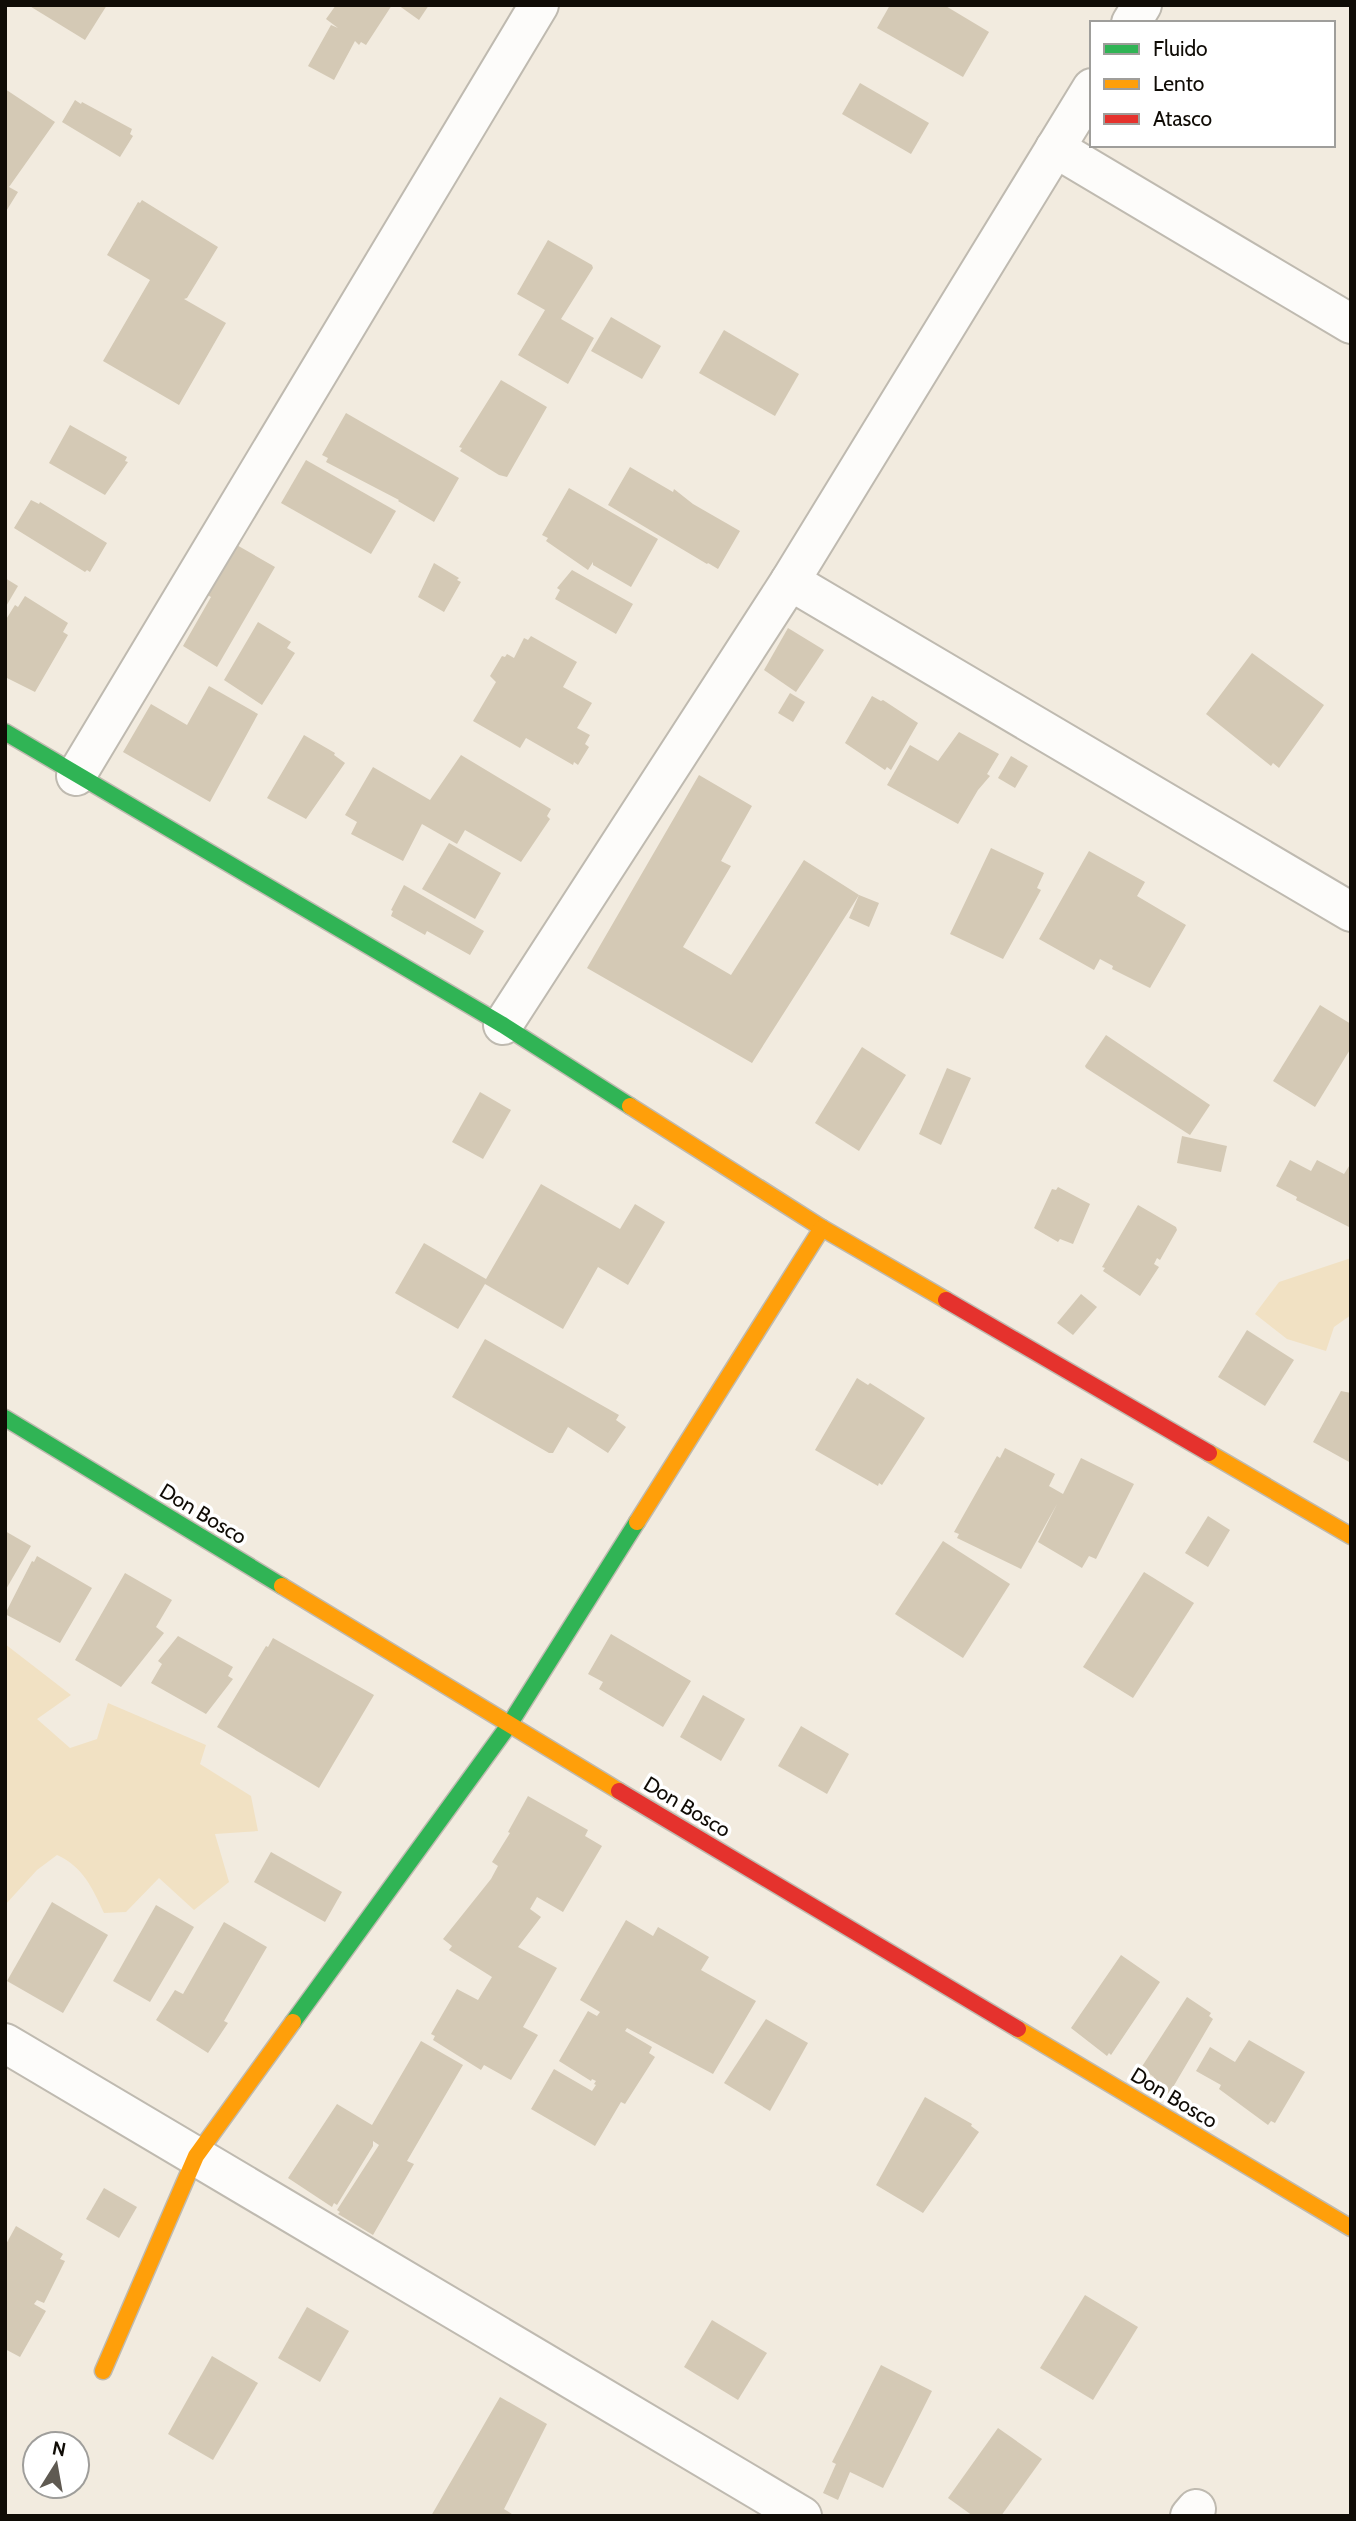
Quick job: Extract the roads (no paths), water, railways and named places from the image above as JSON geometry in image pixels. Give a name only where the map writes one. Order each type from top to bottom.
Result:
[{"type":"street","points":[[76,776],[539,5]]},
{"type":"street","points":[[1133,21],[1142,5]]},
{"type":"street","points":[[502,1025],[790,581],[1090,91]]},
{"type":"street","points":[[1055,148],[1351,324]]},
{"type":"street","points":[[790,581],[1351,912]]},
{"type":"street","points":[[5,733],[502,1025],[822,1228],[1351,1536]]},
{"type":"street","points":[[103,2371],[196,2156],[509,1725],[822,1228]]},
{"type":"street","name":"Don Bosco","points":[[5,1418],[509,1725],[1351,2228]]},
{"type":"street","points":[[5,2043],[802,2516]]}]
